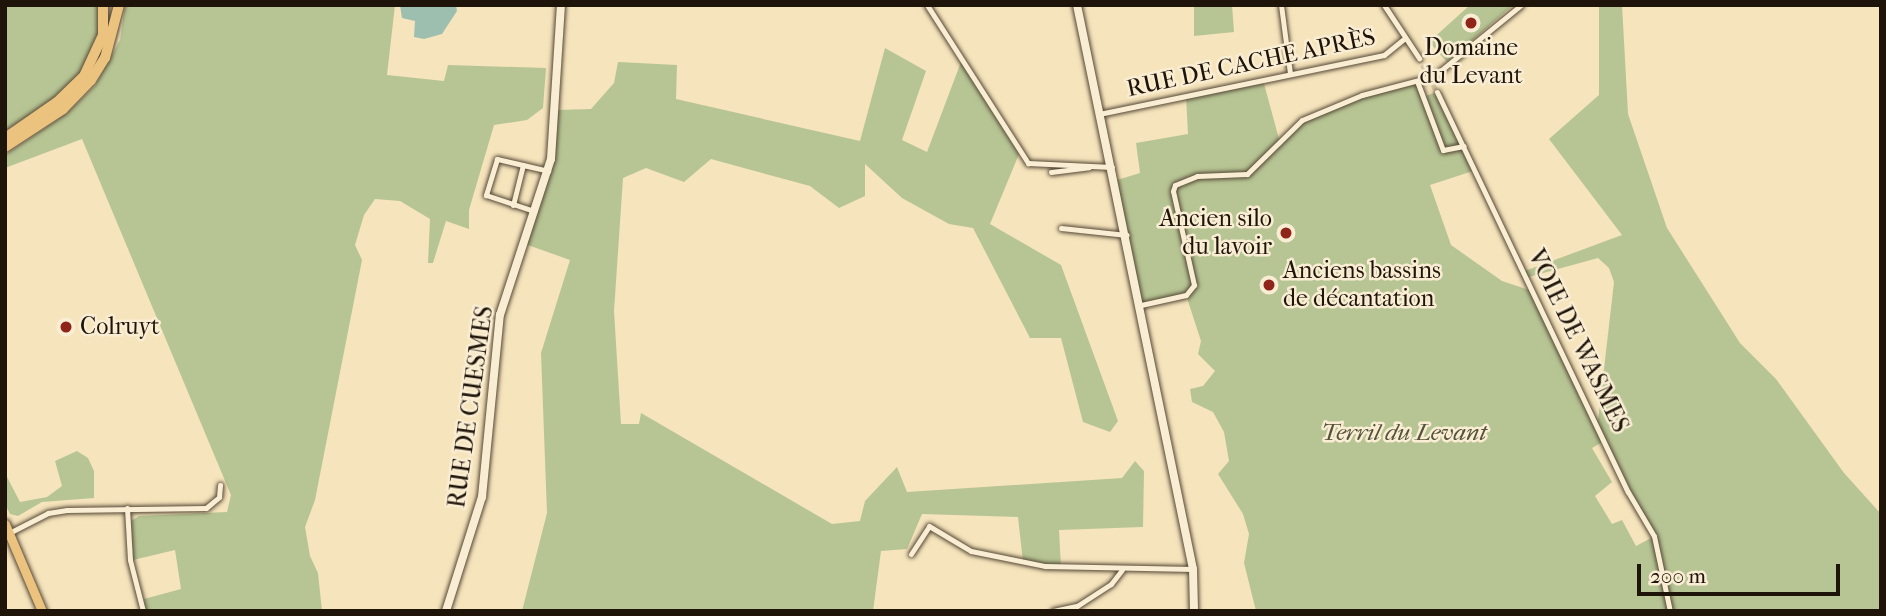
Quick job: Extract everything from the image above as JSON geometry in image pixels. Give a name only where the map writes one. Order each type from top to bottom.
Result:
[{"type":"highway","points":[[5,138],[57,102],[84,76],[103,35],[103,5]]},
{"type":"highway","points":[[5,148],[63,108],[91,80],[110,46],[119,5]]},
{"type":"main road","points":[[7,528],[42,611]]},
{"type":"street","name":"RUE DE CUESMES","points":[[446,611],[482,497],[500,316],[548,171],[556,128],[561,5]]},
{"type":"street","points":[[927,5],[1028,163],[1112,167]]},
{"type":"street","points":[[1077,5],[1127,235],[1193,569],[1194,611]]},
{"type":"street","points":[[1281,5],[1290,73]]},
{"type":"street","points":[[1384,5],[1419,58]]},
{"type":"street","points":[[1141,305],[1186,295],[1194,285],[1175,185],[1197,176],[1247,174],[1302,120],[1362,95],[1418,82],[1444,71],[1521,5]]},
{"type":"street","name":"RUE DE CACHE APRÈS","points":[[1099,114],[1384,55],[1405,38]]},
{"type":"street","points":[[1418,82],[1443,150],[1464,146]]},
{"type":"street","name":"VOIE DE WASMES","points":[[1437,92],[1628,492],[1654,536],[1670,611]]},
{"type":"street","points":[[536,212],[488,197],[487,192],[497,159],[548,171]]},
{"type":"street","points":[[513,205],[523,165]]},
{"type":"street","points":[[1051,172],[1089,167]]},
{"type":"street","points":[[1061,228],[1127,235]]},
{"type":"street","points":[[7,528],[48,513],[127,508],[206,508],[219,497],[220,485]]},
{"type":"street","points":[[127,508],[130,561],[143,611]]},
{"type":"street","points":[[911,554],[929,526],[971,551],[1045,566],[1122,570],[1193,569]]},
{"type":"street","points":[[1053,611],[1077,606],[1111,584],[1122,570]]},
{"type":"green space","points":[[5,5],[100,5],[99,38],[82,71],[55,98],[5,131]]},
{"type":"green space","points":[[125,5],[395,5],[387,75],[444,81],[448,65],[546,68],[543,108],[527,120],[494,125],[469,210],[469,229],[446,221],[433,263],[428,263],[430,219],[400,201],[375,199],[364,215],[355,245],[362,260],[315,500],[305,527],[310,556],[318,573],[322,611],[146,611],[144,599],[181,589],[175,550],[133,560],[131,521],[139,516],[227,512],[231,495],[82,139],[5,168],[5,155],[66,114],[95,86],[120,40]]},
{"type":"green space","points":[[1194,5],[1232,5],[1234,32],[1194,36]]},
{"type":"green space","name":"Domaine du Levant","points":[[1470,5],[1512,6],[1447,62],[1429,42]]},
{"type":"green space","name":"Terril du Levant","points":[[1599,5],[1622,5],[1628,114],[1667,228],[1740,343],[1776,379],[1844,473],[1881,514],[1881,611],[1256,611],[1244,563],[1249,534],[1243,514],[1218,474],[1229,461],[1224,432],[1213,412],[1192,402],[1190,389],[1203,386],[1215,371],[1198,354],[1201,341],[1186,295],[1141,305],[1117,180],[1140,173],[1136,143],[1188,134],[1186,96],[1263,80],[1279,139],[1302,120],[1362,95],[1417,81],[1422,97],[1437,92],[1476,170],[1430,185],[1451,245],[1502,281],[1529,290],[1598,421],[1614,282],[1609,268],[1598,258],[1525,278],[1522,272],[1622,235],[1549,139],[1599,95]],"holes":[[[1606,440],[1653,537],[1636,546],[1622,520],[1612,524],[1595,496],[1612,482],[1592,448]]]},
{"type":"green space","points":[[885,48],[926,71],[902,140],[927,152],[961,62],[1019,154],[990,224],[1061,265],[1118,421],[1110,432],[1083,422],[1061,338],[1030,338],[973,228],[949,224],[902,198],[865,164],[865,196],[839,208],[810,186],[711,159],[684,182],[646,168],[623,178],[614,311],[621,424],[639,424],[641,413],[832,524],[860,521],[865,501],[897,467],[907,492],[1122,478],[1135,461],[1144,471],[1143,527],[1059,530],[1061,567],[1023,562],[1018,517],[922,514],[907,549],[881,551],[873,611],[522,611],[547,513],[541,353],[570,260],[525,244],[551,159],[556,110],[591,109],[614,83],[618,62],[677,65],[676,99],[860,141]]},
{"type":"green space","points":[[77,451],[88,458],[94,471],[94,498],[42,502],[18,516],[10,514],[5,504],[5,473],[20,502],[47,497],[62,486],[55,461]]},
{"type":"shaded area","points":[[400,5],[456,5],[457,11],[442,34],[424,39],[414,37],[415,21],[402,18]]},
{"type":"tunnel","points":[[1419,58],[1437,92]]},
{"type":"place","name":"Domaine du Levant","points":[[1471,23]]},
{"type":"place","name":"Ancien silo du lavoir","points":[[1286,233]]},
{"type":"place","name":"Anciens bassins de décantation","points":[[1269,285]]},
{"type":"place","name":"Colruyt","points":[[66,327]]}]
